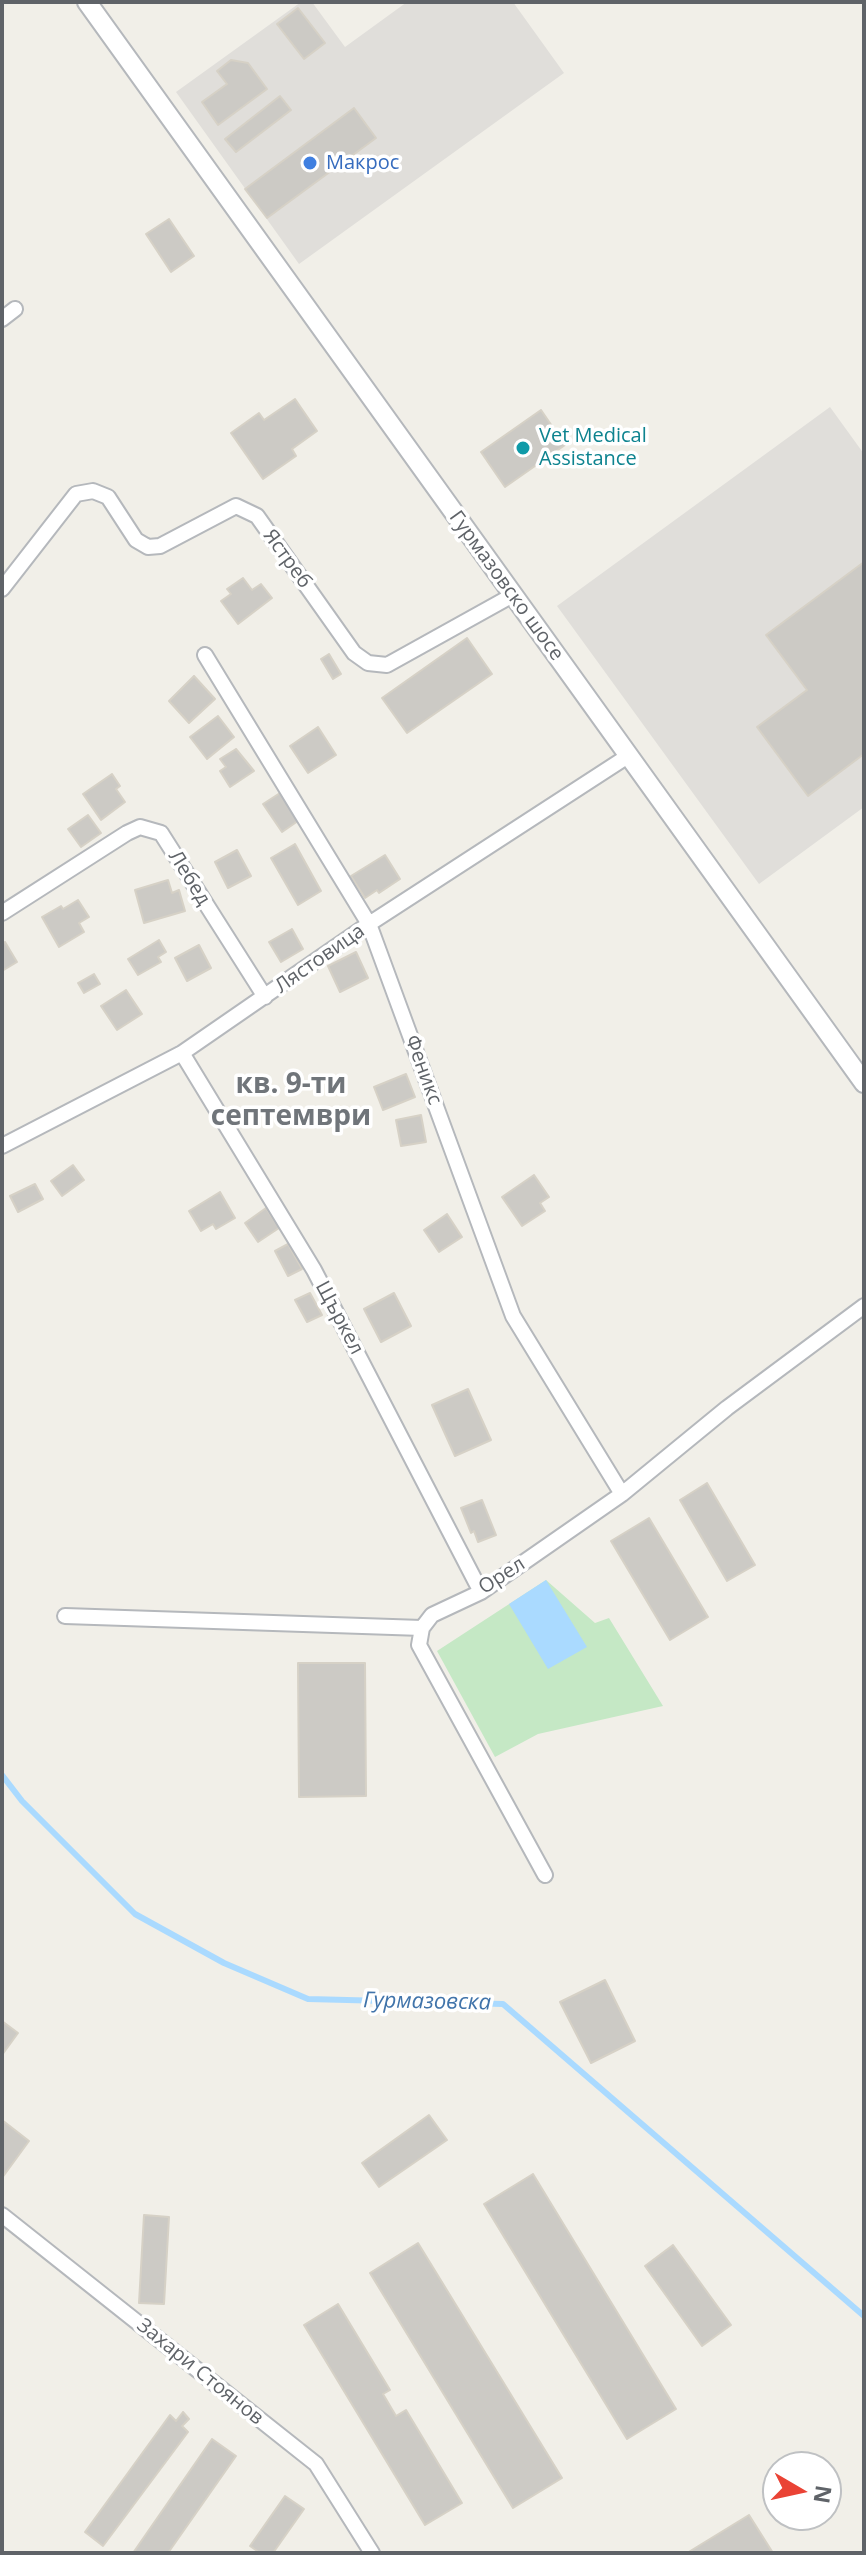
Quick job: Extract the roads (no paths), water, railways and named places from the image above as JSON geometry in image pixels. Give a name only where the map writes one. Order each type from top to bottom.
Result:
[{"type":"street","name":"Гурмазовско шосе","points":[[87,2],[864,1083]]},
{"type":"street","points":[[2,319],[15,309]]},
{"type":"street","name":"Ястреб","points":[[2,589],[76,494],[93,491],[108,497],[136,540],[148,547],[160,546],[236,506],[257,516],[354,653],[368,663],[387,665],[513,595]]},
{"type":"street","name":"Феникс","points":[[205,655],[369,924],[513,1316],[622,1494]]},
{"type":"street","name":"Лястовица","points":[[2,1146],[182,1053],[369,924],[628,756]]},
{"type":"street","name":"Лебед","points":[[2,913],[127,833],[140,827],[161,833],[265,997]]},
{"type":"street","name":"Щъркел","points":[[182,1053],[314,1270],[481,1592]]},
{"type":"street","name":"Орел","points":[[422,1628],[432,1615],[481,1592],[622,1494],[727,1408],[864,1306]]},
{"type":"street","points":[[65,1616],[422,1628],[419,1645],[545,1875]]},
{"type":"street","name":"Захари Стоянов","points":[[2,2215],[316,2464],[372,2553]]},
{"type":"water","points":[[546,1580],[587,1647],[548,1669],[509,1604]]},
{"type":"waterway","name":"Гурмазовска","points":[[2,1775],[22,1801],[135,1914],[224,1963],[308,1999],[503,2004],[864,2316]]},
{"type":"place","name":"Макрос","points":[[310,163]]},
{"type":"place","name":"Vet Medical Assistance","points":[[523,448]]},
{"type":"district","name":"кв. 9-ти септември","points":[[291,1101]]}]
